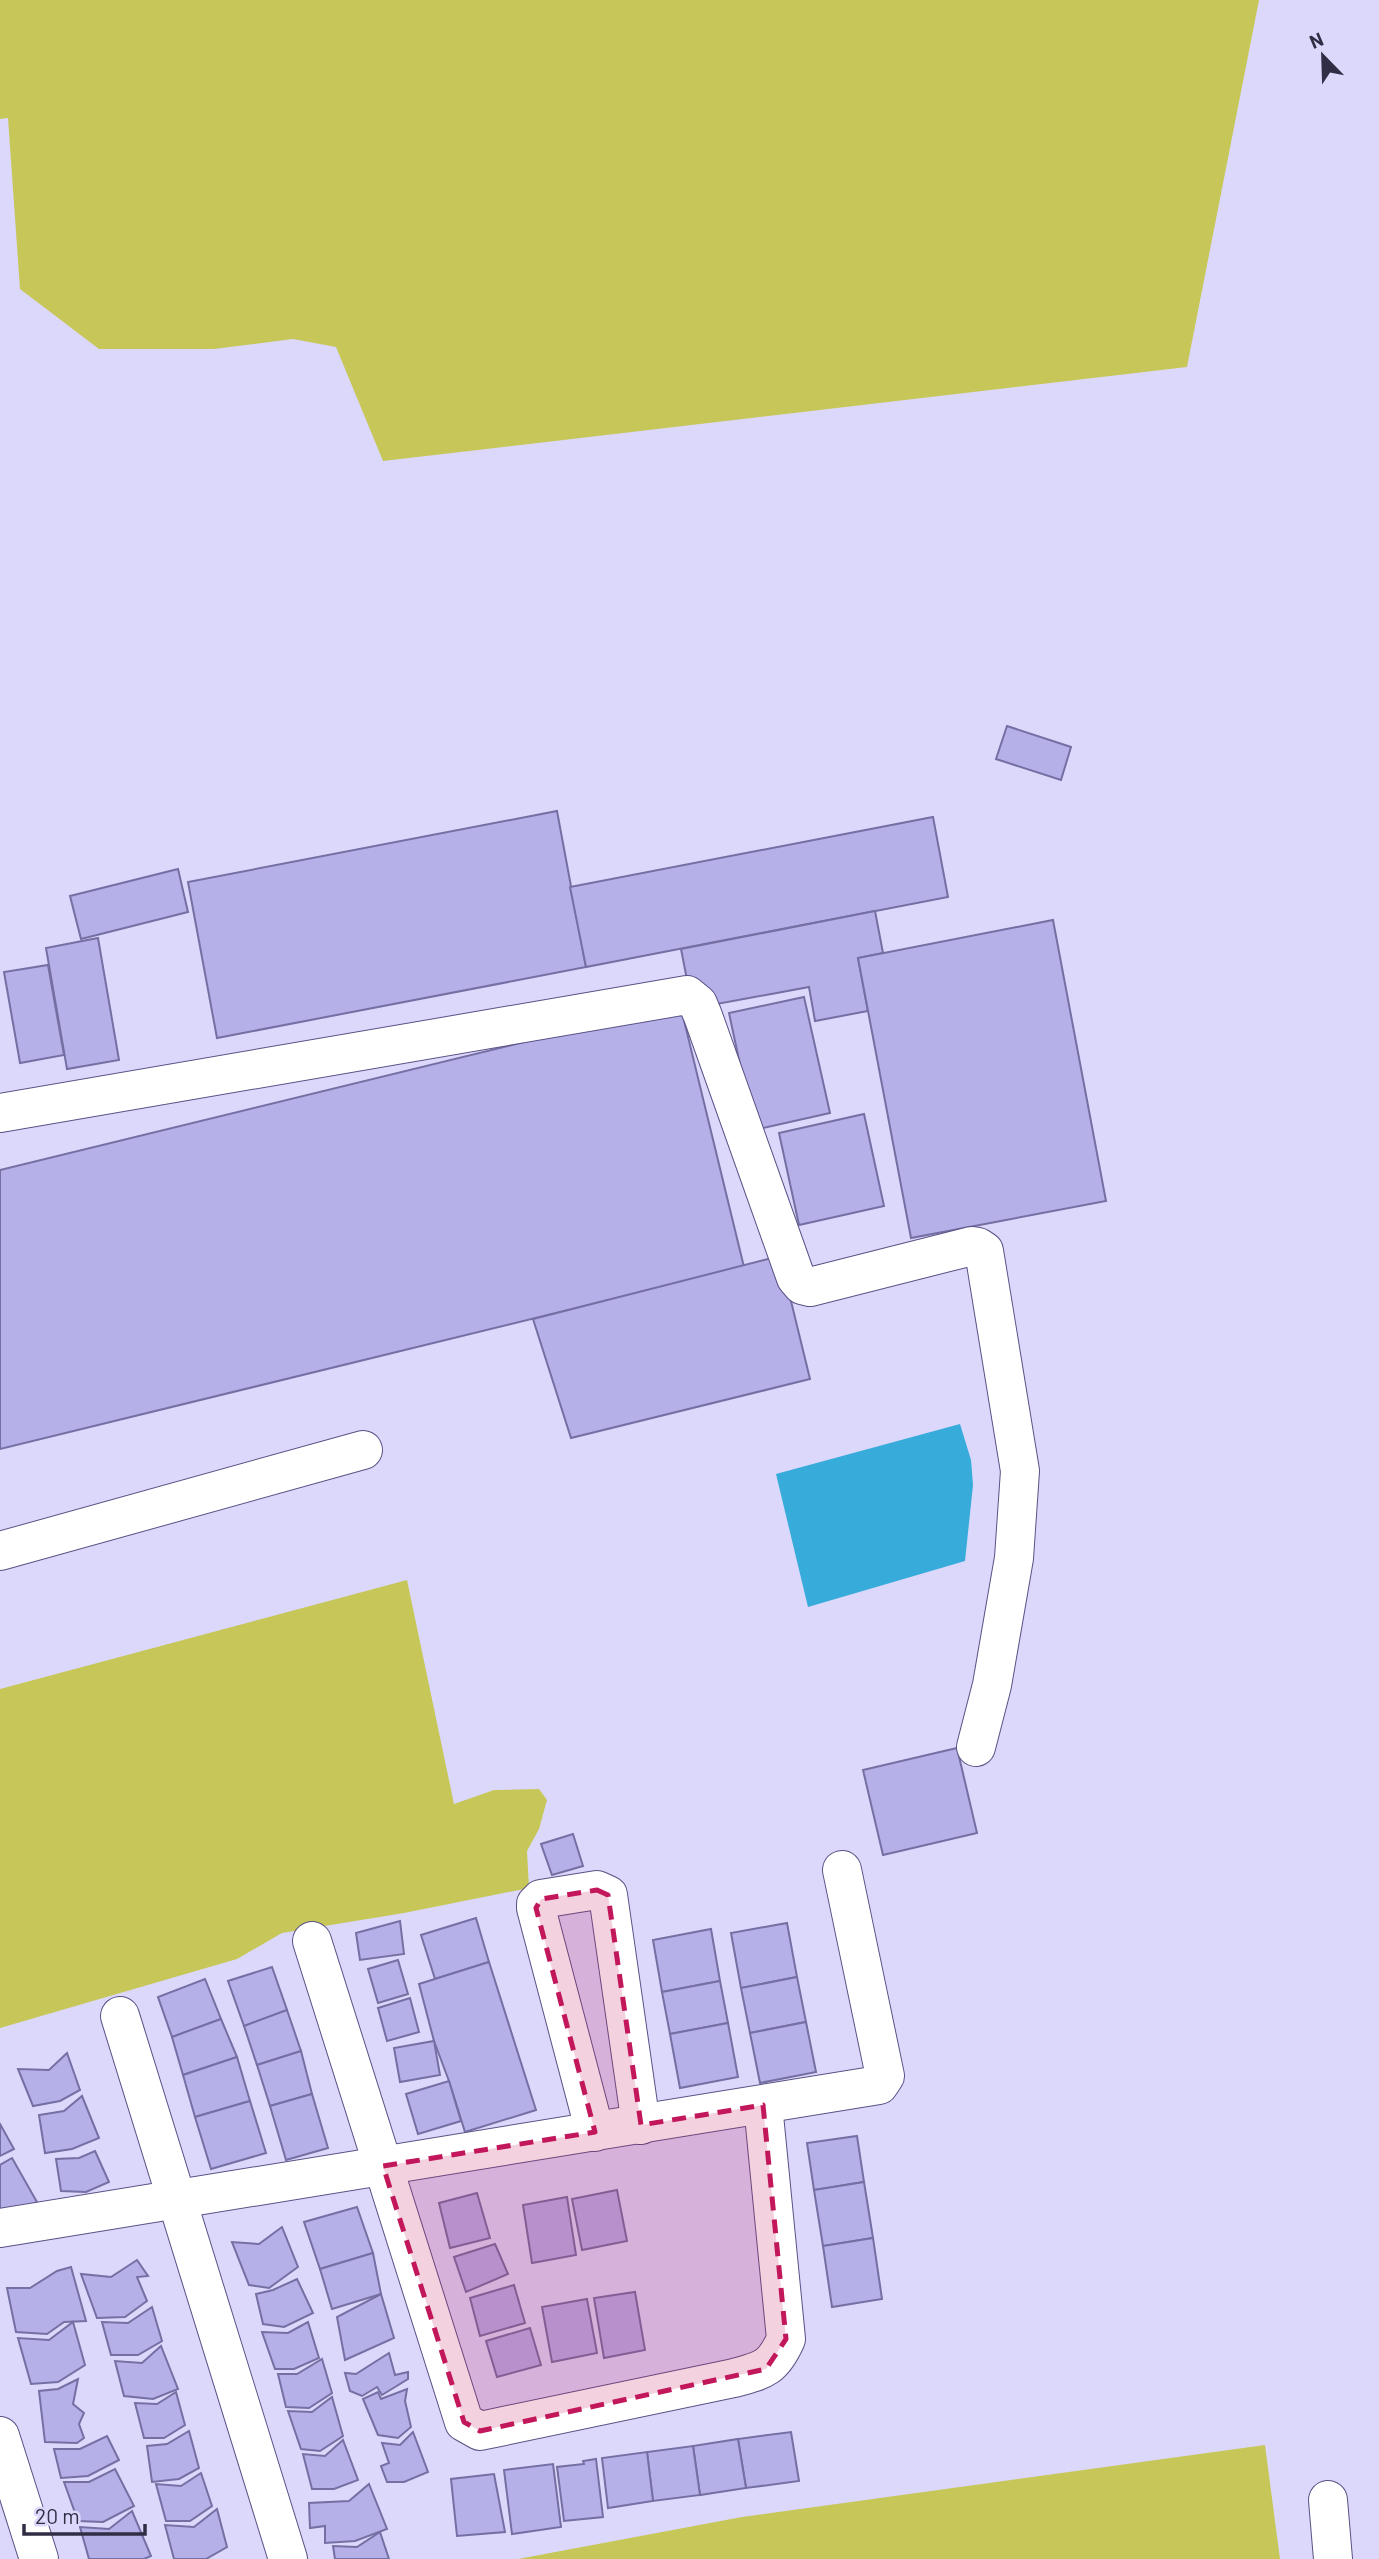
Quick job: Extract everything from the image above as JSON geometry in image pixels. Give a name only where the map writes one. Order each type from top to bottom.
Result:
[{"type":"street","points":[[0,1113],[687,995],[698,1004],[703,1016],[796,1278],[802,1285],[810,1287],[972,1245],[984,1251],[1020,1471],[1014,1558],[992,1685],[976,1747]]},
{"type":"street","points":[[0,1551],[363,1450]]},
{"type":"street","points":[[0,2228],[875,2087],[884,2080],[842,1870]]},
{"type":"street","points":[[595,2132],[536,1908],[541,1899],[597,1889],[608,1895],[641,2125]]},
{"type":"street","points":[[312,1941],[464,2421],[480,2431],[734,2378],[766,2369],[778,2356],[786,2339],[763,2105]]},
{"type":"street","points":[[120,2016],[288,2559]]},
{"type":"street","points":[[0,2436],[39,2559]]},
{"type":"street","points":[[1328,2500],[1333,2559]]},
{"type":"highlighted area","points":[[597,1890],[608,1895],[641,2125],[763,2105],[786,2339],[766,2369],[480,2431],[464,2422],[383,2166],[595,2132],[536,1908],[541,1899]]},
{"type":"shaded area","points":[[0,0],[1259,0],[1187,367],[383,461],[336,347],[293,339],[214,349],[99,349],[20,289],[8,118],[0,119]]},
{"type":"shaded area","points":[[407,1580],[454,1804],[494,1790],[539,1789],[547,1800],[539,1829],[527,1851],[529,1888],[404,1913],[282,1933],[237,1959],[0,2028],[0,1689]]},
{"type":"shaded area","points":[[1265,2445],[1280,2559],[518,2559],[742,2517]]},
{"type":"water","points":[[960,1424],[971,1460],[973,1485],[965,1561],[808,1607],[776,1474]]},
{"type":"building","points":[[1007,726],[1071,747],[1061,780],[996,759]]},
{"type":"building","points":[[557,811],[586,967],[217,1038],[188,882]]},
{"type":"building","points":[[933,817],[948,897],[586,967],[570,887]]},
{"type":"building","points":[[178,869],[188,912],[81,939],[70,896]]},
{"type":"building","points":[[875,911],[883,953],[858,958],[868,1011],[815,1021],[809,987],[706,1006],[689,990],[681,949]]},
{"type":"building","points":[[1053,920],[1106,1201],[911,1238],[858,958]]},
{"type":"building","points":[[98,938],[119,1060],[67,1069],[46,948]]},
{"type":"building","points":[[48,965],[64,1055],[20,1063],[4,972]]},
{"type":"building","points":[[804,997],[830,1113],[754,1130],[729,1013]]},
{"type":"building","points":[[680,1004],[744,1267],[0,1449],[0,1170]]},
{"type":"building","points":[[864,1114],[884,1206],[799,1225],[779,1133]]},
{"type":"building","points":[[780,1256],[810,1379],[571,1438],[533,1319]]},
{"type":"building","points":[[957,1748],[977,1833],[883,1855],[863,1770]]},
{"type":"building","points":[[573,1834],[583,1866],[552,1875],[541,1844]]},
{"type":"building","points":[[476,1918],[489,1962],[435,1979],[421,1935]]},
{"type":"building","points":[[400,1921],[404,1954],[360,1960],[356,1933]]},
{"type":"building","points":[[787,1923],[797,1977],[741,1988],[731,1933]]},
{"type":"building","points":[[711,1929],[720,1981],[662,1992],[653,1940]]},
{"type":"building","points":[[398,1960],[408,1994],[378,2003],[368,1969]]},
{"type":"building","points":[[489,1962],[536,2110],[465,2132],[434,2041],[419,1984]]},
{"type":"building","points":[[272,1967],[287,2010],[244,2026],[228,1981]]},
{"type":"building","points":[[797,1977],[806,2022],[750,2033],[741,1988]]},
{"type":"building","points":[[205,1979],[221,2019],[172,2037],[158,1997]]},
{"type":"building","points":[[720,1981],[728,2023],[670,2034],[662,1992]]},
{"type":"building","points":[[410,1998],[419,2032],[387,2041],[378,2008]]},
{"type":"building","points":[[287,2010],[301,2051],[257,2065],[244,2026]]},
{"type":"building","points":[[221,2019],[237,2057],[183,2075],[172,2037]]},
{"type":"building","points":[[806,2022],[816,2072],[760,2083],[750,2033]]},
{"type":"building","points":[[728,2023],[738,2077],[680,2088],[670,2034]]},
{"type":"building","points":[[434,2041],[440,2075],[400,2082],[394,2048]]},
{"type":"building","points":[[301,2051],[312,2094],[270,2106],[257,2065]]},
{"type":"building","points":[[67,2053],[80,2090],[60,2101],[33,2106],[18,2069],[49,2070]]},
{"type":"building","points":[[237,2057],[250,2101],[195,2117],[183,2075]]},
{"type":"building","points":[[449,2081],[461,2121],[418,2134],[406,2094]]},
{"type":"building","points":[[312,2094],[328,2148],[286,2160],[270,2106]]},
{"type":"building","points":[[82,2096],[99,2138],[72,2149],[45,2153],[39,2115],[64,2111]]},
{"type":"building","points":[[250,2101],[266,2153],[211,2169],[195,2117]]},
{"type":"building","points":[[0,2124],[14,2149],[0,2156]]},
{"type":"building","points":[[857,2136],[864,2182],[814,2190],[807,2143]]},
{"type":"building","points":[[95,2151],[109,2182],[86,2192],[61,2191],[56,2159],[79,2158]]},
{"type":"building","points":[[12,2158],[37,2202],[5,2220],[0,2220],[0,2165]]},
{"type":"building","points":[[864,2182],[873,2238],[823,2246],[814,2190]]},
{"type":"building","points":[[617,2190],[627,2241],[582,2250],[572,2199]]},
{"type":"building","points":[[477,2193],[490,2238],[450,2248],[439,2203]]},
{"type":"building","points":[[567,2197],[576,2255],[532,2263],[523,2205]]},
{"type":"building","points":[[357,2207],[373,2253],[320,2269],[304,2222]]},
{"type":"building","points":[[282,2227],[298,2267],[269,2288],[249,2285],[232,2242],[259,2244]]},
{"type":"building","points":[[873,2238],[882,2299],[832,2307],[823,2246]]},
{"type":"building","points":[[495,2244],[508,2274],[466,2292],[454,2257]]},
{"type":"building","points":[[373,2253],[381,2294],[332,2309],[320,2269]]},
{"type":"building","points":[[137,2260],[148,2276],[137,2277],[147,2301],[125,2317],[97,2318],[81,2274],[111,2277]]},
{"type":"building","points":[[71,2267],[86,2321],[64,2322],[47,2334],[16,2332],[7,2288],[30,2288],[57,2271]]},
{"type":"building","points":[[297,2279],[313,2313],[284,2327],[263,2324],[256,2294]]},
{"type":"building","points":[[514,2285],[525,2323],[480,2336],[470,2298]]},
{"type":"building","points":[[635,2292],[645,2350],[604,2358],[594,2298]]},
{"type":"building","points":[[381,2294],[394,2338],[345,2360],[337,2317]]},
{"type":"building","points":[[587,2299],[597,2353],[552,2362],[542,2307]]},
{"type":"building","points":[[152,2307],[162,2341],[138,2355],[111,2355],[102,2322],[128,2323]]},
{"type":"building","points":[[73,2322],[85,2365],[58,2382],[31,2384],[18,2338],[49,2340]]},
{"type":"building","points":[[308,2322],[319,2358],[294,2369],[275,2369],[262,2332],[288,2333]]},
{"type":"building","points":[[530,2328],[541,2365],[497,2377],[486,2341]]},
{"type":"building","points":[[161,2346],[178,2389],[153,2399],[124,2396],[115,2361],[142,2363]]},
{"type":"building","points":[[389,2353],[395,2375],[408,2372],[408,2379],[382,2395],[377,2387],[362,2396],[350,2391],[345,2373],[356,2374]]},
{"type":"building","points":[[322,2359],[332,2393],[309,2408],[286,2407],[278,2374],[297,2374]]},
{"type":"building","points":[[78,2379],[73,2404],[84,2413],[79,2424],[84,2438],[77,2443],[45,2442],[39,2391],[58,2389]]},
{"type":"building","points":[[407,2389],[405,2401],[411,2427],[398,2438],[378,2435],[363,2399],[378,2392],[381,2399]]},
{"type":"building","points":[[176,2392],[185,2425],[164,2438],[144,2438],[135,2403],[157,2404]]},
{"type":"building","points":[[332,2397],[343,2436],[320,2451],[301,2449],[288,2411],[312,2412]]},
{"type":"building","points":[[189,2431],[199,2468],[179,2479],[152,2482],[147,2446],[167,2444]]},
{"type":"building","points":[[413,2432],[428,2472],[404,2482],[387,2482],[381,2466],[389,2463],[382,2443],[400,2445]]},
{"type":"building","points":[[791,2432],[799,2481],[746,2488],[738,2439]]},
{"type":"building","points":[[107,2436],[119,2460],[88,2476],[61,2478],[54,2449],[80,2449]]},
{"type":"building","points":[[738,2439],[746,2488],[700,2495],[693,2446]]},
{"type":"building","points":[[343,2440],[358,2480],[334,2489],[312,2489],[303,2454],[325,2456]]},
{"type":"building","points":[[693,2446],[700,2495],[653,2501],[647,2452]]},
{"type":"building","points":[[647,2452],[653,2501],[608,2508],[602,2458]]},
{"type":"building","points":[[596,2459],[603,2517],[564,2521],[557,2467],[584,2464],[583,2461]]},
{"type":"building","points":[[553,2464],[561,2527],[512,2534],[504,2470]]},
{"type":"building","points":[[115,2469],[134,2506],[103,2522],[78,2521],[64,2482],[89,2482]]},
{"type":"building","points":[[201,2473],[212,2506],[190,2521],[166,2521],[156,2484],[181,2486]]},
{"type":"building","points":[[494,2474],[505,2532],[457,2536],[451,2479]]},
{"type":"building","points":[[369,2484],[387,2529],[355,2541],[325,2543],[325,2526],[310,2528],[309,2503],[349,2501]]},
{"type":"building","points":[[217,2509],[227,2547],[206,2559],[174,2559],[165,2525],[194,2527]]},
{"type":"building","points":[[132,2511],[151,2556],[144,2559],[89,2559],[80,2527],[109,2529]]},
{"type":"building","points":[[380,2532],[389,2559],[335,2559],[333,2546],[357,2547]]}]
